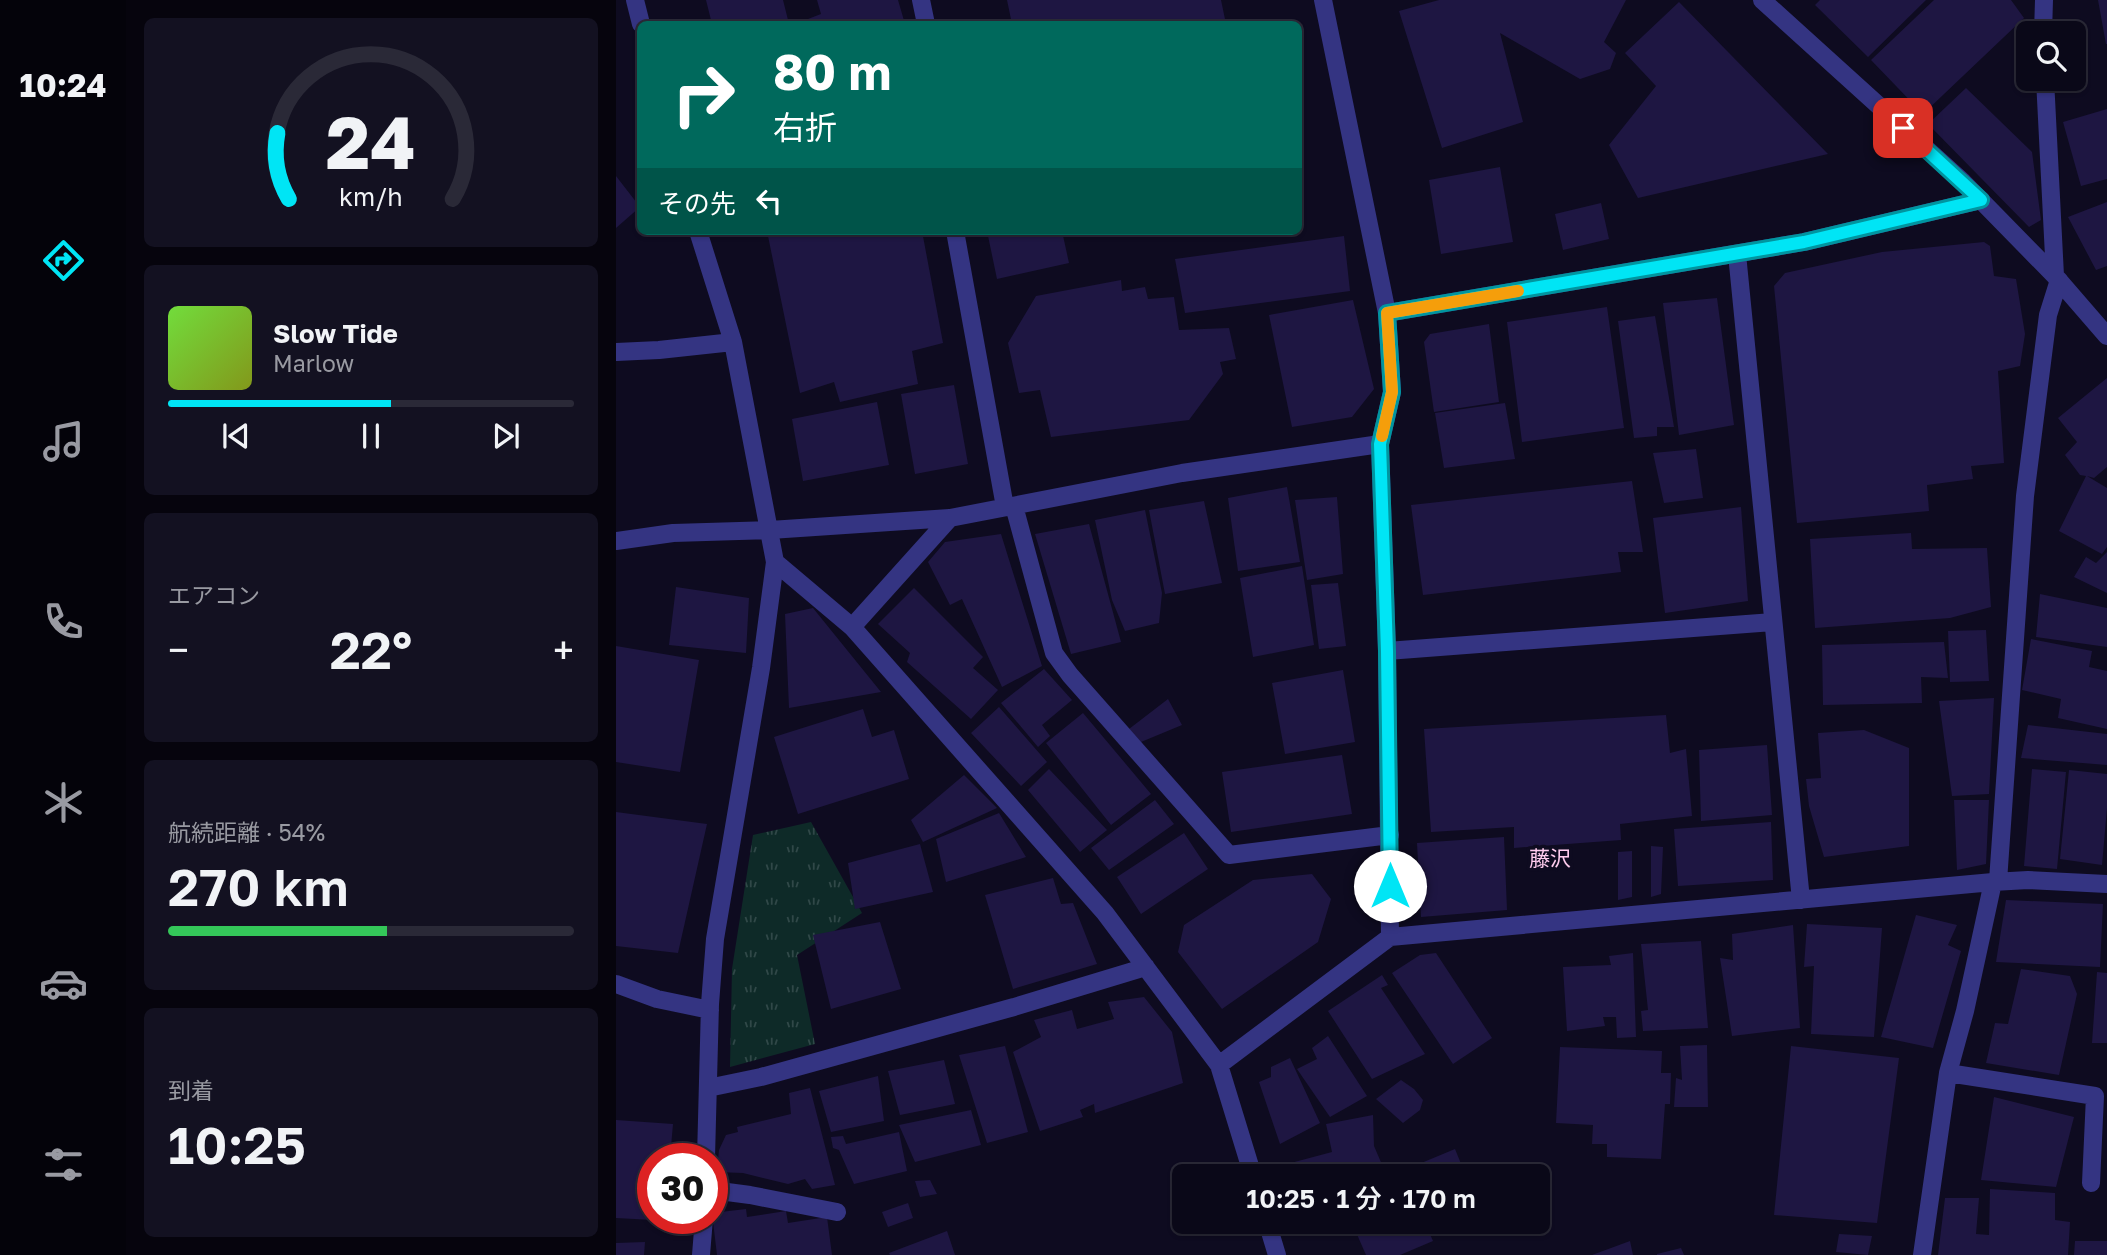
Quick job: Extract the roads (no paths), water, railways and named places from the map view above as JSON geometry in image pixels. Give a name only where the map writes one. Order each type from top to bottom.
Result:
[{"type":"street","points":[[635,0],[640,21]]},
{"type":"street","points":[[921,0],[925,21]]},
{"type":"street","points":[[1323,0],[1387,313],[1392,392],[1380,444],[1387,651],[1390,937]]},
{"type":"street","points":[[1762,0],[1963,182],[2057,278],[2107,336]]},
{"type":"street","points":[[2043,0],[2043,21]]},
{"type":"street","points":[[1922,1255],[1948,1073],[1995,881],[2025,496],[2048,315],[2057,278],[2046,91]]},
{"type":"street","points":[[1387,313],[1804,242],[1981,200]]},
{"type":"street","points":[[699,235],[733,342],[775,562],[761,668],[715,939],[706,1143]]},
{"type":"street","points":[[956,235],[1010,506],[1054,653],[1070,675],[1228,855],[1390,835]]},
{"type":"street","points":[[1737,254],[1801,900]]},
{"type":"street","points":[[616,352],[733,342]]},
{"type":"street","points":[[616,541],[673,533],[770,530],[950,518],[1182,473],[1380,444]]},
{"type":"street","points":[[852,627],[950,518]]},
{"type":"street","points":[[775,562],[852,627],[1105,913],[1219,1065],[1249,1164]]},
{"type":"street","points":[[1387,651],[1773,622]]},
{"type":"street","points":[[1219,1065],[1390,937],[1995,881],[2107,884]]},
{"type":"street","points":[[708,1088],[761,1077],[1014,1007],[1146,967]]},
{"type":"street","points":[[616,984],[656,999],[710,1010]]},
{"type":"street","points":[[1948,1073],[2095,1096],[2091,1183]]},
{"type":"street","points":[[728,1192],[837,1212]]},
{"type":"street","points":[[701,1255],[703,1234]]},
{"type":"street","points":[[1271,1234],[1277,1255]]},
{"type":"district","name":"藤沢","points":[[1550,859]]}]
